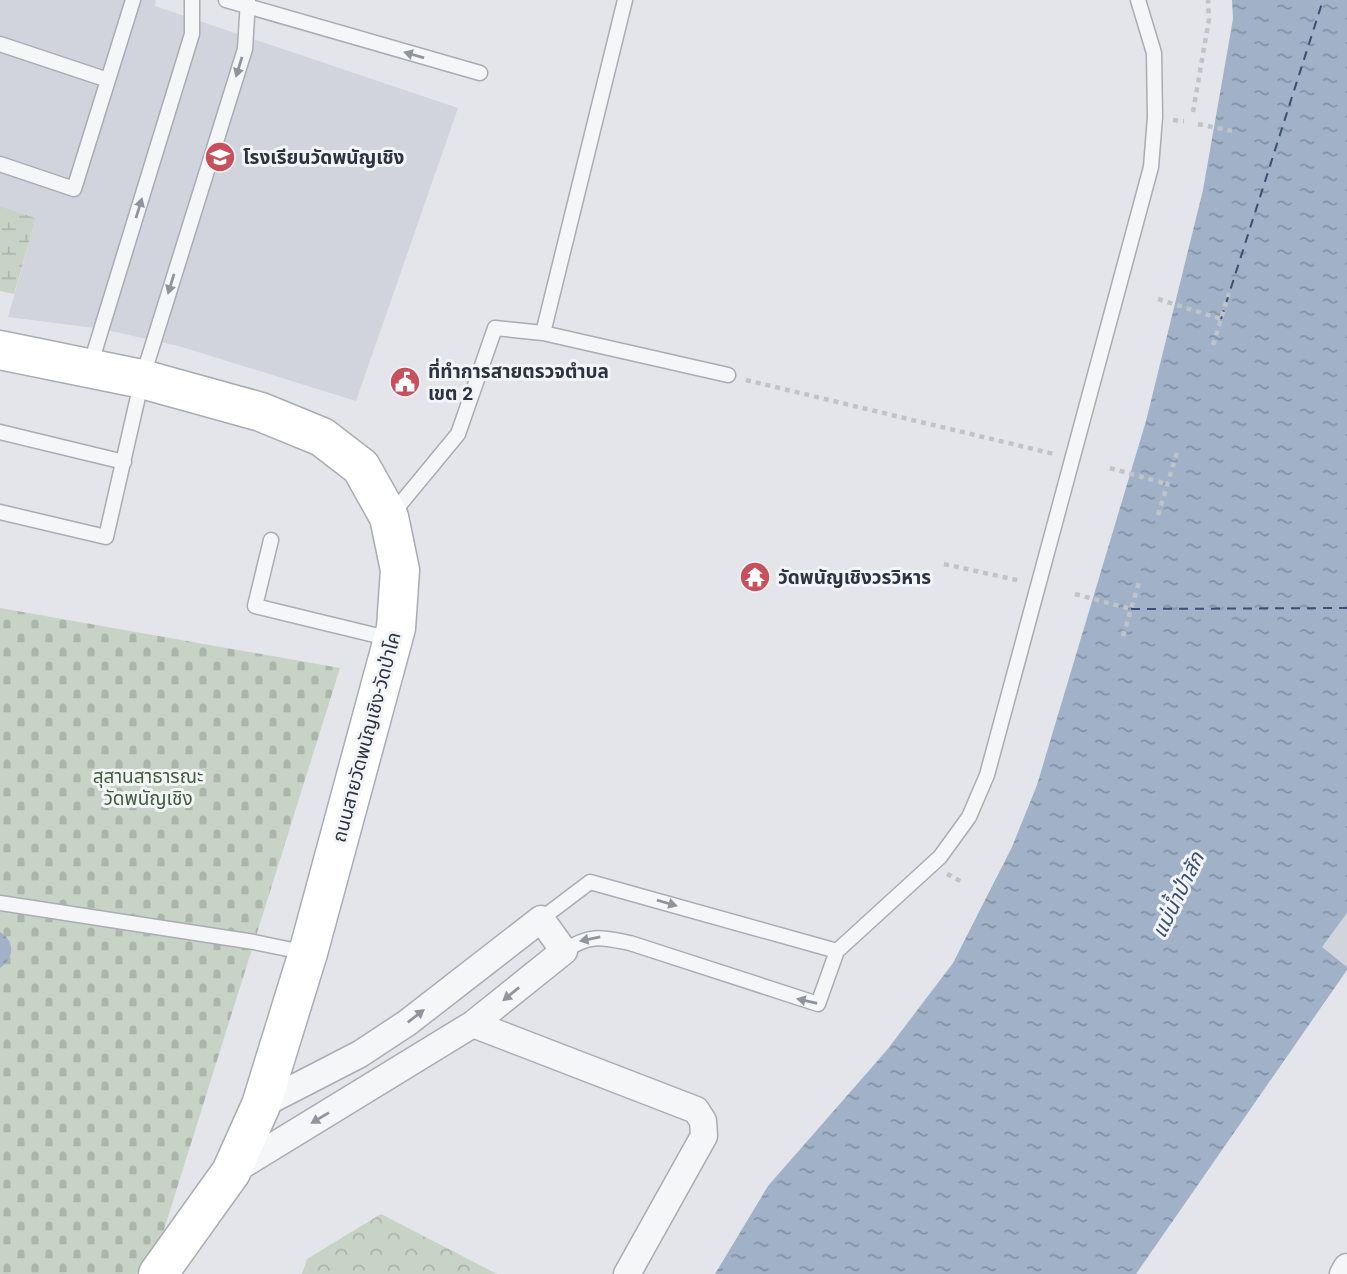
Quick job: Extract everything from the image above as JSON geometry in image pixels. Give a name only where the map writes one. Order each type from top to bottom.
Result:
[{"type":"main road","name":"ถนนสายวัดพนัญเชิง-วัดป่าโค","points":[[0,350],[142,379],[261,412],[322,437],[361,467],[389,517],[400,570],[396,628],[308,953],[261,1105],[231,1172],[158,1274]]},
{"type":"street","points":[[231,1172],[473,1024],[564,951],[541,919],[408,1023],[360,1054],[261,1105]]},
{"type":"street","points":[[473,1024],[696,1110],[703,1121],[704,1136],[626,1274]]},
{"type":"street","points":[[1343,1274],[1347,1267]]},
{"type":"lane","points":[[0,164],[74,189],[133,0]]},
{"type":"lane","points":[[89,367],[192,34],[192,0]]},
{"type":"lane","points":[[226,0],[248,3],[480,74]]},
{"type":"lane","points":[[543,333],[594,106],[625,0]]},
{"type":"lane","points":[[564,951],[580,941],[599,936],[630,943],[818,1004],[837,951],[940,857],[970,817],[987,775],[1151,167],[1155,117],[1154,53],[1138,0]]},
{"type":"lane","points":[[0,512],[106,537],[142,379],[245,49],[248,3]]},
{"type":"lane","points":[[0,44],[108,80]]},
{"type":"lane","points":[[389,517],[458,434],[495,328],[543,333],[728,375]]},
{"type":"lane","points":[[0,432],[124,461]]},
{"type":"lane","points":[[271,540],[255,606],[393,639]]},
{"type":"lane","points":[[541,919],[590,882],[837,951]]},
{"type":"lane","points":[[0,903],[254,942],[308,953]]},
{"type":"path","points":[[1193,112],[1209,19],[1208,0]]},
{"type":"path","points":[[1198,124],[1232,131]]},
{"type":"path","points":[[1213,345],[1229,292]]},
{"type":"path","points":[[1157,299],[1221,319]]},
{"type":"path","points":[[728,375],[1073,459]]},
{"type":"path","points":[[1158,515],[1178,449]]},
{"type":"path","points":[[1110,468],[1167,484]]},
{"type":"path","points":[[944,564],[1039,584]]},
{"type":"path","points":[[1123,636],[1139,582]]},
{"type":"path","points":[[1075,594],[1131,609]]},
{"type":"shaded area","name":"โรงเรียนวัดพนัญเชิง","points":[[0,0],[156,0],[155,6],[458,108],[356,401],[182,347],[102,329],[8,317],[36,218],[0,206]]},
{"type":"shaded area","points":[[1347,913],[1347,967],[1321,948]]},
{"type":"green space","points":[[0,206],[36,218],[14,294],[0,291]]},
{"type":"green space","name":"สุสานสาธารณะ วัดพนัญเชิง","points":[[0,608],[340,668],[157,1252],[136,1274],[0,1274]]},
{"type":"green space","points":[[381,1214],[497,1274],[302,1274],[307,1259]]},
{"type":"water","name":"แม่น้ำป่าสัก","points":[[1232,0],[1347,0],[1347,913],[1322,947],[1347,967],[1347,970],[1136,1274],[715,1274],[768,1186],[887,1050],[953,963],[1012,847],[1037,785],[1146,421],[1203,190],[1233,19]]},
{"type":"water","points":[[0,932],[9,940],[11,950],[8,960],[0,968]]},
{"type":"ferry route","points":[[1221,319],[1323,0]]},
{"type":"ferry route","points":[[1131,609],[1347,608]]},
{"type":"place","name":"โรงเรียนวัดพนัญเชิง","points":[[220,157]]},
{"type":"place","name":"ที่ทำการสายตรวจตำบล เขต 2","points":[[405,382]]},
{"type":"place","name":"วัดพนัญเชิงวรวิหาร","points":[[755,577]]}]
